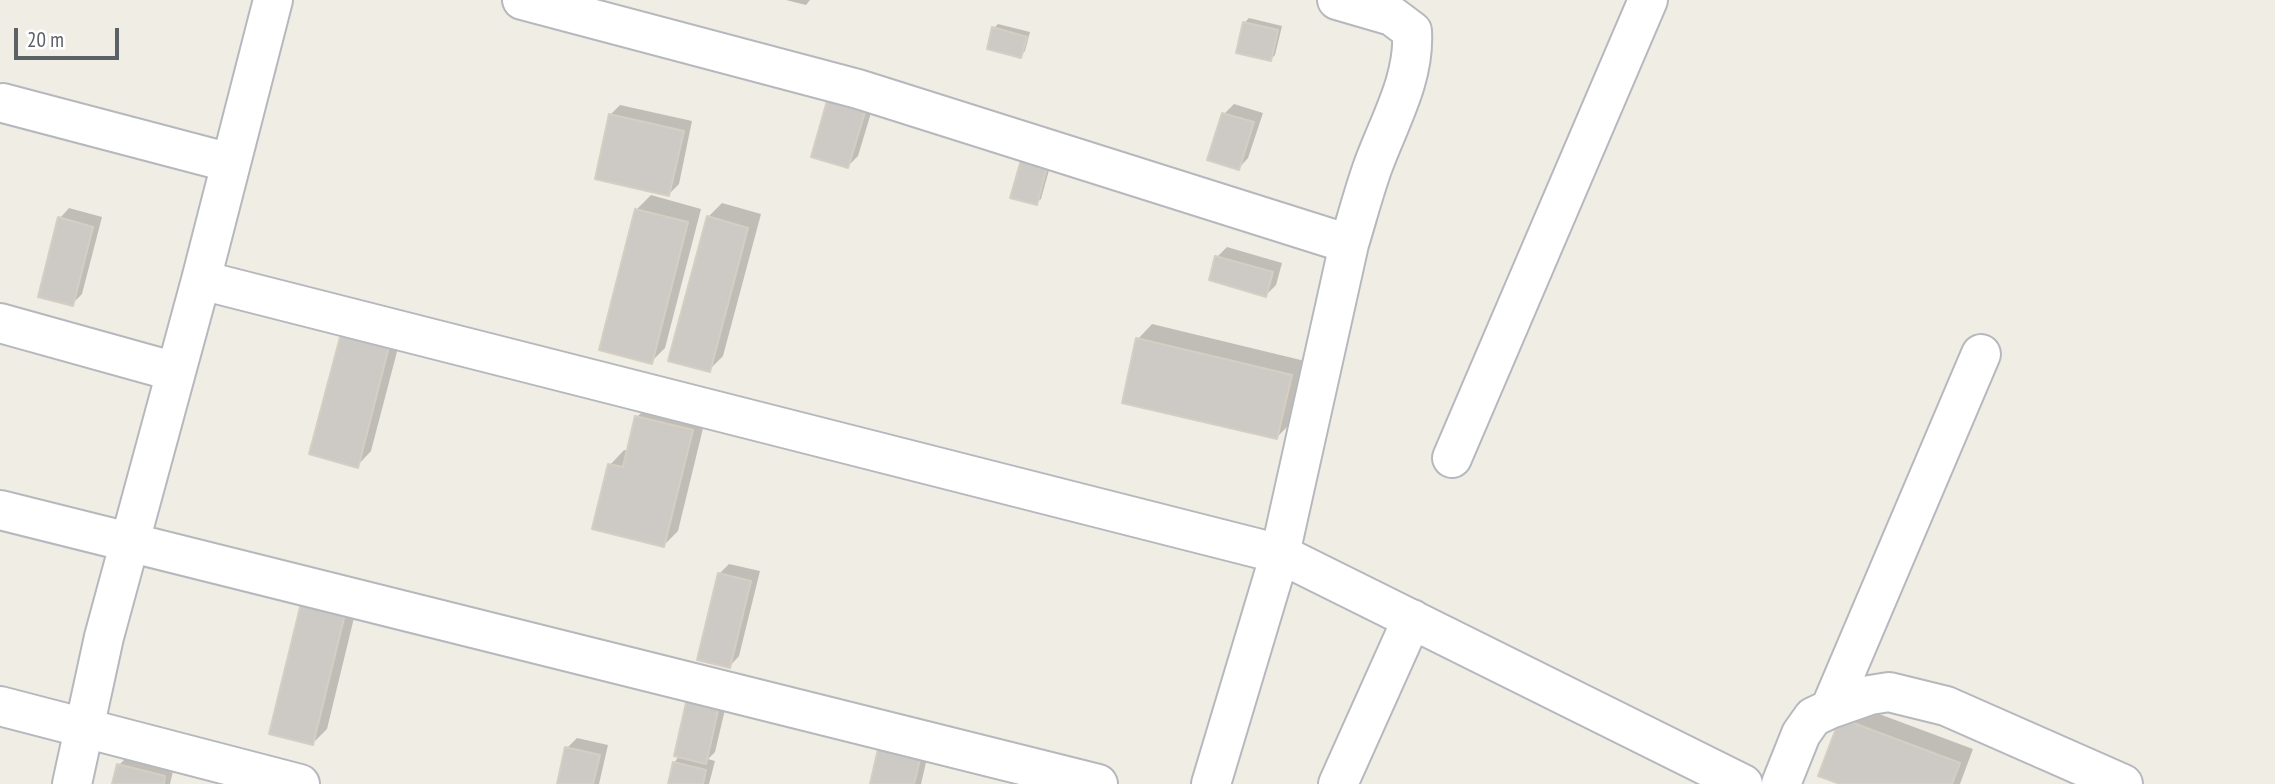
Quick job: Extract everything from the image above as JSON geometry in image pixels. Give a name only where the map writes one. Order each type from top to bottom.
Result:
[{"type":"street","points":[[72,784],[83,728],[130,541],[273,0]]},
{"type":"street","points":[[522,0],[858,89],[1349,244]]},
{"type":"street","points":[[1211,784],[1280,554],[1349,244],[1373,167],[1409,74],[1413,52],[1412,31],[1392,16],[1337,0]]},
{"type":"street","points":[[1452,458],[1648,0]]},
{"type":"street","points":[[4,103],[231,163]]},
{"type":"street","points":[[201,280],[1280,554],[1743,784]]},
{"type":"street","points":[[0,323],[176,372]]},
{"type":"street","points":[[1829,709],[1980,354]]},
{"type":"street","points":[[0,510],[1098,784]]},
{"type":"street","points":[[1338,784],[1412,619]]},
{"type":"street","points":[[1781,784],[1801,734],[1813,717],[1829,709],[1889,692],[1946,706],[2123,784]]},
{"type":"street","points":[[0,706],[300,784]]},
{"type":"building","points":[[1243,22],[1278,30],[1271,61],[1236,53]]},
{"type":"building","points":[[992,27],[1027,37],[1021,58],[987,49]]},
{"type":"building","points":[[827,101],[865,112],[848,168],[811,157]]},
{"type":"building","points":[[1222,113],[1254,122],[1239,170],[1207,160]]},
{"type":"building","points":[[609,114],[684,131],[669,196],[595,179]]},
{"type":"building","points":[[1021,160],[1047,167],[1037,205],[1010,198]]},
{"type":"building","points":[[635,209],[688,222],[652,364],[599,350]]},
{"type":"building","points":[[707,216],[748,228],[710,372],[668,361]]},
{"type":"building","points":[[58,217],[93,227],[73,306],[38,297]]},
{"type":"building","points":[[1215,256],[1273,272],[1266,297],[1209,280]]},
{"type":"building","points":[[343,326],[391,339],[358,468],[309,454]]},
{"type":"building","points":[[1136,338],[1292,375],[1277,439],[1122,403]]},
{"type":"building","points":[[635,416],[693,430],[664,547],[592,529],[608,464],[623,467]]},
{"type":"building","points":[[718,573],[751,581],[730,668],[697,660]]},
{"type":"building","points":[[304,591],[348,602],[313,745],[269,734]]},
{"type":"building","points":[[690,685],[722,693],[706,764],[674,756]]},
{"type":"building","points":[[1840,718],[1960,763],[1952,784],[1840,784],[1818,776]]},
{"type":"building","points":[[881,736],[923,747],[914,784],[870,784]]},
{"type":"building","points":[[565,747],[600,755],[593,784],[557,784]]},
{"type":"building","points":[[673,762],[706,770],[703,784],[668,784]]},
{"type":"building","points":[[117,764],[165,776],[164,784],[112,784]]}]
